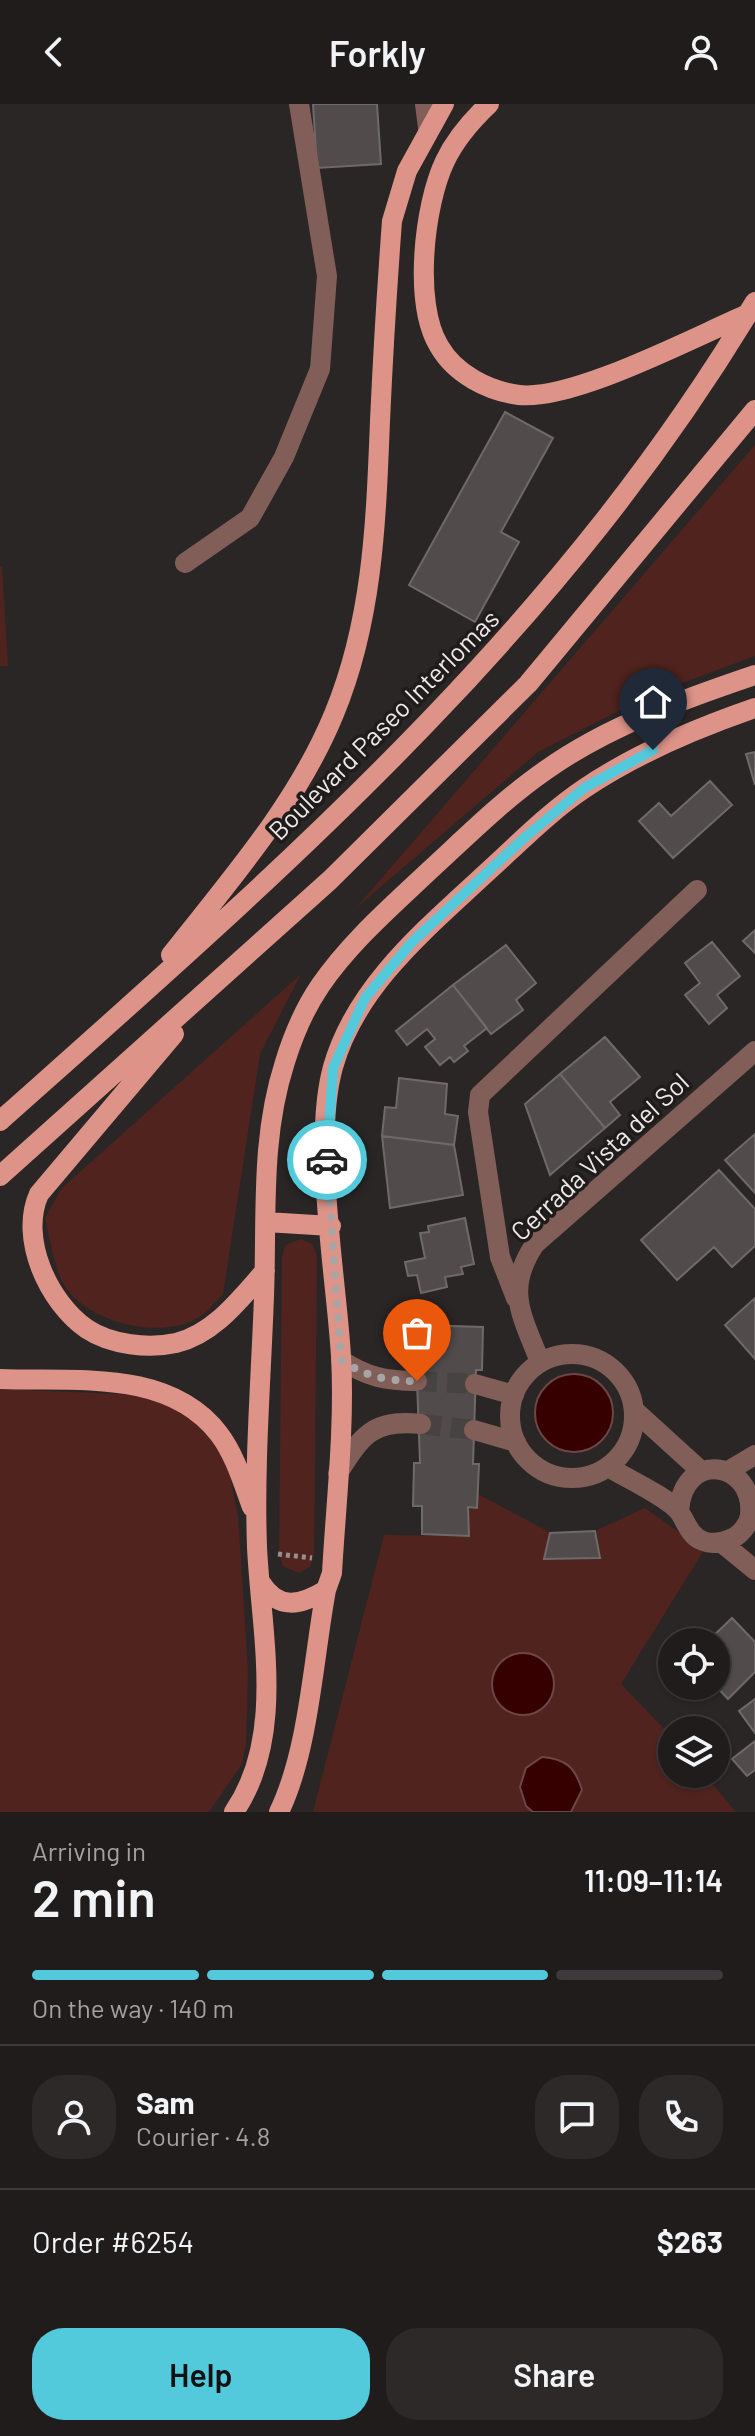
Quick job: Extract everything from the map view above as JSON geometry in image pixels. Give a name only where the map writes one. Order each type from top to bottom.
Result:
[{"type":"main road","points":[[132,1004],[257,846],[300,779],[334,715],[362,627],[375,551],[392,221],[407,171],[428,128],[444,104]]},
{"type":"main road","points":[[489,104],[467,124],[444,162],[428,220],[425,286],[432,327],[438,345],[455,367],[479,383],[504,392],[555,394],[751,308]]},
{"type":"main road","name":"Boulevard Paseo Interlomas","points":[[0,1121],[132,1004],[395,759],[502,646],[600,530],[673,432],[751,308]]},
{"type":"main road","points":[[0,1176],[330,880],[528,684],[755,410]]},
{"type":"main road","points":[[234,1812],[256,1773],[262,1745],[266,1672],[256,1517],[267,1141],[284,1064],[300,1023],[320,986],[370,926],[484,820],[547,769],[657,711],[755,675]]},
{"type":"main road","points":[[279,1812],[292,1786],[299,1755],[333,1561],[341,1360],[325,1142],[333,1068],[365,998],[412,942],[524,838],[584,788],[665,745],[755,708]]},
{"type":"main road","points":[[234,966],[39,1194],[32,1210],[33,1241],[57,1298],[87,1329],[146,1347],[178,1343],[207,1330],[233,1308],[265,1271]]},
{"type":"main road","points":[[266,1222],[331,1226]]},
{"type":"main road","points":[[0,1379],[142,1385],[189,1404],[219,1435],[256,1517]]},
{"type":"main road","points":[[261,1583],[270,1597],[290,1604],[301,1603],[326,1590]]},
{"type":"street","points":[[185,563],[250,518],[284,457],[320,369],[327,276],[299,104]]},
{"type":"street","points":[[425,104],[428,128]]},
{"type":"street","points":[[540,1362],[500,1257],[478,1112],[480,1095],[495,1077],[697,890]]},
{"type":"street","name":"Cerrada Vista del Sol","points":[[516,1298],[520,1266],[535,1244],[755,1051]]},
{"type":"street","points":[[575,1354],[609,1365],[627,1386],[635,1411],[629,1442],[608,1467],[580,1478],[549,1473],[535,1466],[516,1442],[510,1419],[514,1395],[529,1371],[540,1362],[575,1354]]},
{"type":"street","points":[[341,1360],[365,1376],[387,1381],[417,1381]]},
{"type":"street","points":[[475,1384],[514,1395]]},
{"type":"street","points":[[635,1411],[701,1471],[728,1471],[755,1455]]},
{"type":"street","points":[[338,1473],[361,1438],[373,1430],[385,1423],[421,1424]]},
{"type":"street","points":[[474,1430],[516,1442]]},
{"type":"street","points":[[608,1467],[679,1511],[688,1529],[703,1541],[722,1543],[739,1536],[753,1511],[743,1483],[728,1471]]},
{"type":"street","points":[[679,1511],[684,1487],[701,1471]]},
{"type":"street","points":[[722,1543],[755,1570]]},
{"type":"path","points":[[257,1550],[333,1561]]},
{"type":"shaded area","points":[[755,445],[755,656],[650,695],[538,752],[356,908]]},
{"type":"shaded area","points":[[2,567],[8,666],[0,666]]},
{"type":"shaded area","points":[[301,974],[260,1054],[223,1294],[196,1319],[162,1328],[123,1324],[88,1308],[73,1297],[63,1283],[45,1218],[62,1188]]},
{"type":"shaded area","points":[[301,1239],[312,1244],[317,1256],[314,1556],[310,1567],[299,1573],[283,1566],[279,1554],[282,1257],[285,1245]]},
{"type":"shaded area","points":[[574,1374],[589,1377],[602,1385],[610,1398],[613,1413],[610,1428],[602,1441],[589,1449],[574,1452],[559,1449],[546,1441],[538,1428],[535,1413],[538,1398],[546,1385],[559,1377]]},
{"type":"shaded area","points":[[0,1389],[142,1395],[183,1411],[211,1440],[228,1466],[238,1516],[248,1671],[246,1744],[242,1764],[209,1812],[0,1812]]},
{"type":"shaded area","points":[[478,1494],[549,1532],[543,1560],[600,1559],[597,1530],[645,1508],[704,1550],[621,1684],[658,1722],[658,1788],[716,1788],[736,1812],[313,1812],[384,1535],[468,1536],[468,1507],[477,1508]]},
{"type":"shaded area","points":[[523,1653],[545,1662],[554,1684],[545,1706],[523,1715],[501,1706],[492,1684],[501,1662]]},
{"type":"shaded area","points":[[542,1757],[563,1762],[576,1775],[582,1790],[571,1812],[533,1812],[526,1806],[520,1787],[526,1768]]},
{"type":"building","points":[[313,104],[377,104],[381,164],[317,168]]},
{"type":"building","points":[[505,412],[553,438],[501,532],[519,542],[475,622],[409,585]]},
{"type":"building","points":[[755,752],[755,785],[746,754]]},
{"type":"building","points":[[710,781],[732,805],[673,858],[639,821],[659,803],[671,816]]},
{"type":"building","points":[[755,930],[755,953],[743,941]]},
{"type":"building","points":[[712,942],[740,976],[717,995],[727,1008],[709,1024],[685,995],[700,983],[685,963]]},
{"type":"building","points":[[506,945],[536,983],[516,1000],[523,1010],[491,1034],[453,985]]},
{"type":"building","points":[[453,985],[487,1028],[464,1046],[468,1051],[454,1062],[450,1057],[440,1065],[425,1047],[435,1039],[427,1029],[407,1045],[396,1031]]},
{"type":"building","points":[[605,1037],[640,1077],[610,1102],[620,1115],[605,1128],[560,1074]]},
{"type":"building","points":[[560,1074],[605,1128],[550,1175],[525,1104]]},
{"type":"building","points":[[399,1078],[447,1084],[445,1114],[458,1116],[454,1145],[382,1136],[385,1107],[396,1108]]},
{"type":"building","points":[[755,1134],[755,1193],[725,1160]]},
{"type":"building","points":[[382,1136],[454,1145],[463,1195],[390,1208]]},
{"type":"building","points":[[719,1170],[755,1209],[755,1246],[732,1267],[714,1247],[677,1280],[641,1240]]},
{"type":"building","points":[[465,1218],[474,1264],[461,1267],[463,1274],[445,1277],[447,1287],[421,1293],[417,1275],[408,1276],[405,1262],[425,1258],[420,1233],[429,1232],[428,1226]]},
{"type":"building","points":[[755,1298],[755,1359],[725,1325]]},
{"type":"building","points":[[419,1325],[483,1327],[482,1370],[476,1370],[473,1464],[479,1464],[477,1508],[468,1507],[469,1536],[422,1534],[422,1506],[413,1506],[414,1463],[420,1463],[417,1381],[423,1368],[417,1368]]},
{"type":"building","points":[[595,1531],[600,1558],[544,1559],[550,1533]]},
{"type":"building","points":[[732,1618],[755,1642],[755,1672],[730,1697],[730,1628],[722,1628]]},
{"type":"building","points":[[755,1699],[755,1733],[739,1711]]},
{"type":"building","points":[[755,1741],[755,1770],[747,1776],[732,1759]]},
{"type":"tunnel","points":[[417,1381],[475,1384]]},
{"type":"tunnel","points":[[421,1424],[474,1430]]},
{"type":"way so far","points":[[327,1160],[341,1360],[365,1376],[387,1381],[417,1381]]},
{"type":"route","points":[[327,1160],[325,1142],[333,1068],[347,1031],[365,998],[412,942],[524,838],[584,788],[653,750]]}]
